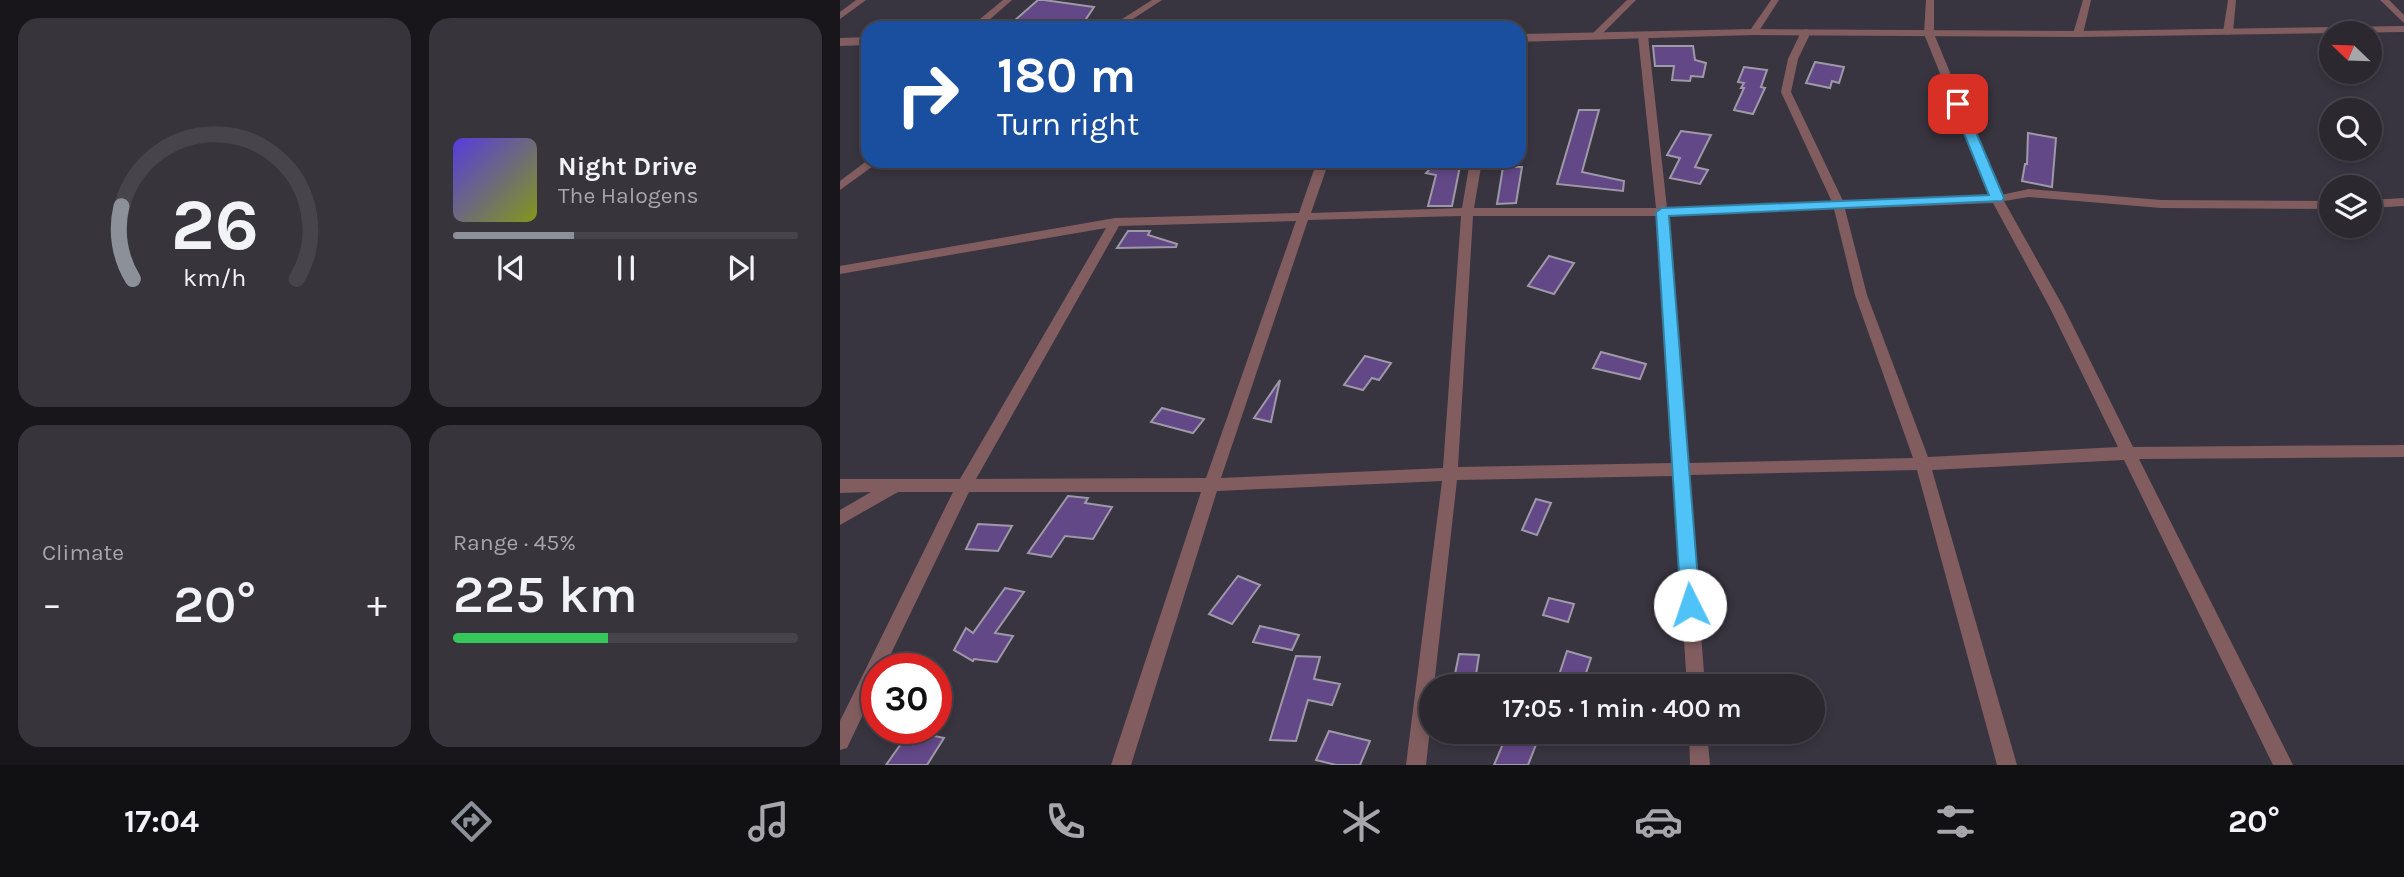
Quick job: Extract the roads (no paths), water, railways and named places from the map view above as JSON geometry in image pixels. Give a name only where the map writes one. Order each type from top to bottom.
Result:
[{"type":"street","points":[[840,16],[862,0]]},
{"type":"street","points":[[983,21],[1005,3],[1016,0]]},
{"type":"street","points":[[1124,21],[1158,0]]},
{"type":"street","points":[[1594,37],[1632,0]]},
{"type":"street","points":[[1754,32],[1775,0]]},
{"type":"street","points":[[1930,0],[1929,34],[1997,198],[2130,453],[2283,765]]},
{"type":"street","points":[[2078,34],[2087,0]]},
{"type":"street","points":[[2228,32],[2232,0]]},
{"type":"street","points":[[2384,0],[2404,20]]},
{"type":"street","points":[[1526,38],[1754,32],[2078,34],[2404,29]]},
{"type":"street","points":[[1806,32],[1793,59],[1786,92],[1838,203],[1861,295],[1923,464],[2007,765]]},
{"type":"street","points":[[1643,36],[1662,212],[1695,674]]},
{"type":"street","points":[[840,42],[861,41]]},
{"type":"street","points":[[840,186],[864,168]]},
{"type":"street","points":[[1121,765],[1210,485],[1320,168]]},
{"type":"street","points":[[1416,765],[1450,474],[1467,212],[1475,168]]},
{"type":"street","points":[[840,270],[1115,222],[1467,212],[1662,212],[1997,198],[2029,193],[2161,204],[2319,205]]},
{"type":"street","points":[[2382,203],[2404,202]]},
{"type":"street","points":[[840,741],[964,486],[1115,222]]},
{"type":"street","points":[[840,486],[1210,485],[1450,474],[1923,464],[2130,453],[2404,451]]},
{"type":"street","points":[[840,518],[897,486]]},
{"type":"street","points":[[1699,744],[1700,765]]}]
